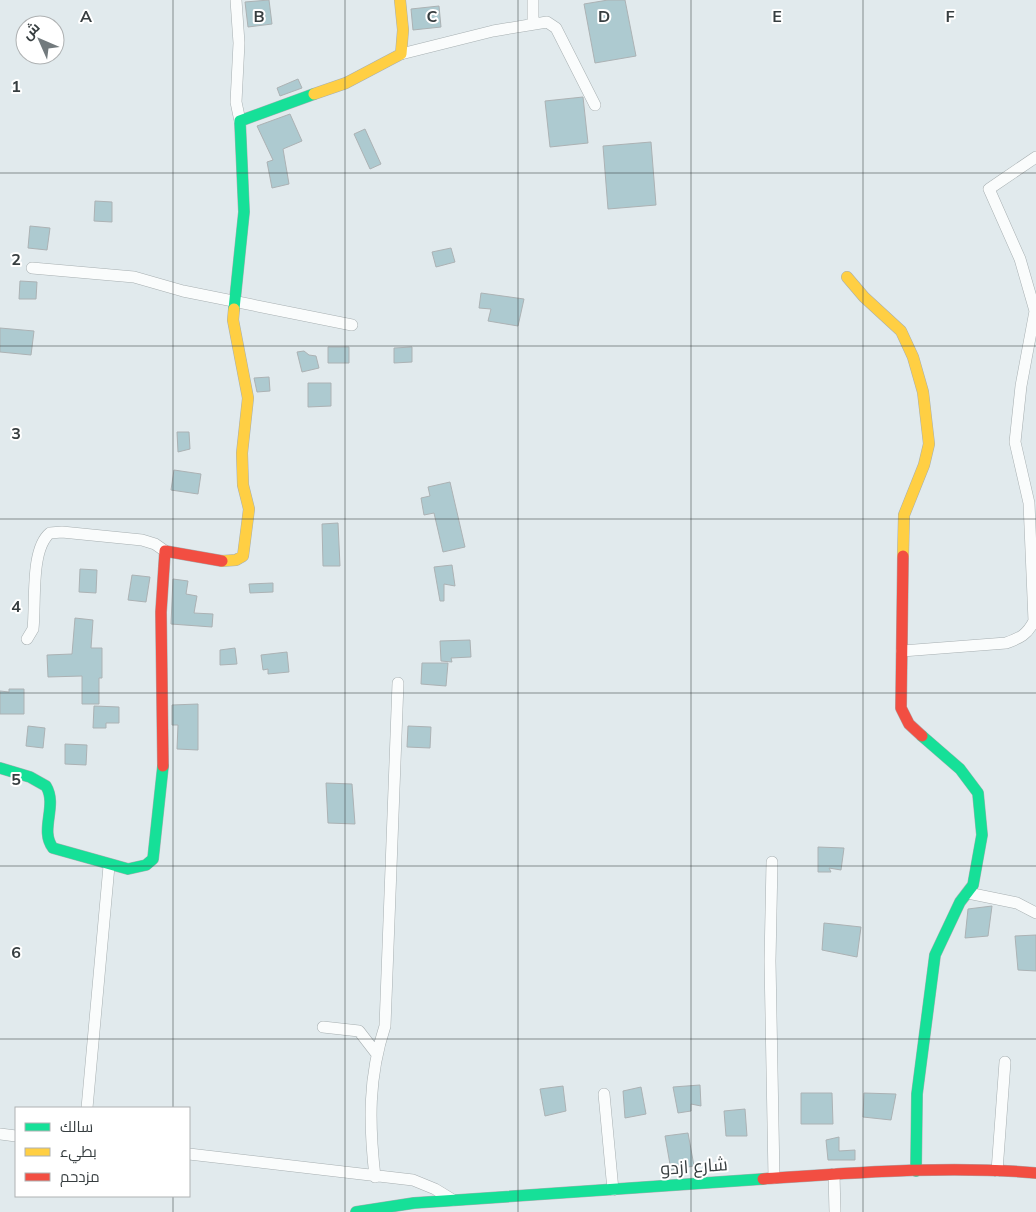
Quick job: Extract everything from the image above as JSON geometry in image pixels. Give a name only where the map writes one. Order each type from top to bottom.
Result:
[{"type":"street","points":[[27,638],[33,629],[37,556],[42,542],[50,533],[62,532],[142,540],[155,544],[165,551],[227,562],[244,556],[247,544],[249,509],[243,485],[242,453],[248,398],[237,346],[234,300],[244,212],[240,121],[236,102],[239,43],[236,0]]},
{"type":"street","points":[[400,0],[403,30],[401,54]]},
{"type":"street","points":[[533,0],[533,24]]},
{"type":"street","points":[[240,121],[346,83],[401,54],[493,31],[546,22],[556,28],[595,105]]},
{"type":"street","points":[[902,651],[1006,643],[1022,638],[1029,631],[1034,621],[1029,503],[1015,442],[1021,386],[1035,311],[1020,259],[989,189],[1036,157]]},
{"type":"street","points":[[32,268],[134,277],[183,291],[352,325]]},
{"type":"street","points":[[847,277],[869,303],[900,330],[905,338],[914,360],[927,412],[930,436],[928,454],[923,472],[904,511],[901,708],[909,724],[960,769],[978,792],[982,835],[976,876],[968,893],[960,902],[935,955],[918,1094],[916,1171]]},
{"type":"street","points":[[0,768],[28,777],[47,788],[51,794],[48,831],[49,844],[53,848],[62,852],[98,860],[108,866],[138,868],[148,865],[154,851],[163,771],[161,612],[165,551]]},
{"type":"street","points":[[375,1177],[370,1120],[376,1053],[385,1026],[398,683]]},
{"type":"street","points":[[772,862],[770,961],[774,1178]]},
{"type":"street","points":[[87,1107],[108,866]]},
{"type":"street","points":[[968,893],[1017,903],[1036,913]]},
{"type":"street","points":[[323,1027],[359,1031],[376,1053]]},
{"type":"street","points":[[997,1171],[1005,1062]]},
{"type":"street","points":[[604,1094],[613,1190]]},
{"type":"street","points":[[0,1134],[15,1136]]},
{"type":"street","points":[[190,1154],[413,1180],[435,1189],[454,1200]]},
{"type":"street","name":"شارع ازدو","points":[[356,1212],[454,1200],[834,1174],[916,1171],[1036,1172]]},
{"type":"street","points":[[834,1174],[835,1212]]},
{"type":"building","points":[[269,0],[272,24],[248,27],[245,2]]},
{"type":"building","points":[[608,0],[625,0],[636,56],[595,63],[584,4]]},
{"type":"building","points":[[439,6],[441,27],[413,30],[411,9]]},
{"type":"building","points":[[298,79],[302,88],[280,96],[277,88]]},
{"type":"building","points":[[583,97],[588,143],[550,147],[545,101]]},
{"type":"building","points":[[290,114],[302,141],[283,149],[289,184],[272,188],[267,162],[273,160],[257,126]]},
{"type":"building","points":[[365,129],[381,164],[370,169],[354,134]]},
{"type":"building","points":[[651,142],[656,205],[608,209],[603,146]]},
{"type":"building","points":[[95,201],[112,202],[112,222],[94,221]]},
{"type":"building","points":[[30,226],[50,228],[47,250],[28,248]]},
{"type":"building","points":[[451,248],[455,262],[436,267],[432,252]]},
{"type":"building","points":[[20,281],[37,282],[36,299],[19,299]]},
{"type":"building","points":[[481,293],[524,299],[518,326],[488,321],[491,309],[479,308]]},
{"type":"building","points":[[0,328],[34,331],[31,355],[0,352]]},
{"type":"building","points":[[328,347],[349,347],[349,363],[328,363]]},
{"type":"building","points":[[412,347],[412,362],[394,363],[394,348]]},
{"type":"building","points":[[304,351],[309,355],[316,356],[319,368],[302,372],[297,352]]},
{"type":"building","points":[[269,377],[270,391],[257,392],[254,378]]},
{"type":"building","points":[[308,383],[331,383],[331,406],[308,407]]},
{"type":"building","points":[[177,432],[189,432],[190,449],[178,452]]},
{"type":"building","points":[[174,470],[201,474],[198,494],[171,490]]},
{"type":"building","points":[[450,482],[465,547],[443,552],[434,513],[424,515],[421,498],[430,496],[428,487]]},
{"type":"building","points":[[338,523],[340,566],[323,566],[322,524]]},
{"type":"building","points":[[452,565],[455,586],[444,584],[444,601],[440,601],[434,567]]},
{"type":"building","points":[[80,569],[97,570],[96,593],[79,592]]},
{"type":"building","points":[[132,575],[150,577],[146,602],[128,600]]},
{"type":"building","points":[[173,579],[188,581],[186,594],[197,596],[194,613],[213,614],[212,627],[171,624]]},
{"type":"building","points":[[273,583],[273,592],[250,593],[249,584]]},
{"type":"building","points":[[75,618],[93,620],[91,648],[102,648],[102,678],[99,678],[99,704],[82,704],[82,676],[48,677],[47,655],[72,654]]},
{"type":"building","points":[[470,640],[471,657],[451,658],[452,662],[441,661],[440,641]]},
{"type":"building","points":[[235,648],[237,664],[220,665],[220,650]]},
{"type":"building","points":[[287,652],[289,672],[268,674],[268,669],[263,670],[261,655]]},
{"type":"building","points":[[422,663],[448,663],[446,686],[421,684]]},
{"type":"building","points":[[9,689],[24,689],[24,714],[0,714],[0,691],[9,692]]},
{"type":"building","points":[[198,704],[198,750],[177,749],[178,725],[172,725],[172,705]]},
{"type":"building","points":[[94,706],[119,707],[119,723],[106,723],[106,728],[93,728]]},
{"type":"building","points":[[28,726],[45,728],[43,748],[26,746]]},
{"type":"building","points":[[408,726],[431,727],[430,748],[407,747]]},
{"type":"building","points":[[65,744],[87,745],[86,765],[65,764]]},
{"type":"building","points":[[326,783],[352,784],[355,824],[328,823]]},
{"type":"building","points":[[818,847],[844,848],[841,870],[829,868],[831,872],[818,872]]},
{"type":"building","points":[[992,906],[988,936],[965,938],[968,909]]},
{"type":"building","points":[[824,923],[861,927],[857,957],[822,950]]},
{"type":"building","points":[[1036,935],[1036,971],[1018,970],[1015,936]]},
{"type":"building","points":[[700,1085],[701,1106],[691,1104],[691,1111],[678,1113],[673,1087]]},
{"type":"building","points":[[563,1086],[566,1111],[545,1116],[540,1089]]},
{"type":"building","points":[[641,1087],[646,1114],[625,1118],[623,1091]]},
{"type":"building","points":[[801,1093],[832,1093],[833,1124],[801,1124]]},
{"type":"building","points":[[864,1093],[896,1094],[891,1120],[863,1117]]},
{"type":"building","points":[[745,1109],[747,1136],[726,1136],[724,1111]]},
{"type":"building","points":[[688,1133],[694,1166],[671,1170],[665,1136]]},
{"type":"building","points":[[839,1137],[839,1151],[855,1150],[855,1160],[828,1160],[826,1140]]},
{"type":"traffic: fast","points":[[234,309],[244,212],[240,121],[314,94]]},
{"type":"traffic: fast","points":[[916,1171],[917,1094],[935,955],[960,902],[973,885],[982,835],[978,793],[960,769],[922,736]]},
{"type":"traffic: fast","points":[[0,768],[30,777],[46,786],[50,802],[48,834],[53,848],[128,869],[146,865],[153,859],[163,766]]},
{"type":"traffic: fast","points":[[356,1212],[414,1203],[763,1179]]},
{"type":"traffic: slow","points":[[314,94],[346,83],[401,54],[403,30],[400,0]]},
{"type":"traffic: slow","points":[[847,277],[864,297],[901,331],[913,357],[923,392],[929,444],[924,465],[904,515],[903,556]]},
{"type":"traffic: slow","points":[[222,561],[236,560],[243,556],[249,509],[243,485],[242,453],[248,398],[233,320],[234,309]]},
{"type":"traffic: jam","points":[[163,766],[161,612],[165,551],[222,561]]},
{"type":"traffic: jam","points":[[903,556],[901,708],[909,724],[922,736]]},
{"type":"traffic: jam","points":[[763,1179],[865,1172],[934,1170],[1036,1173]]}]
